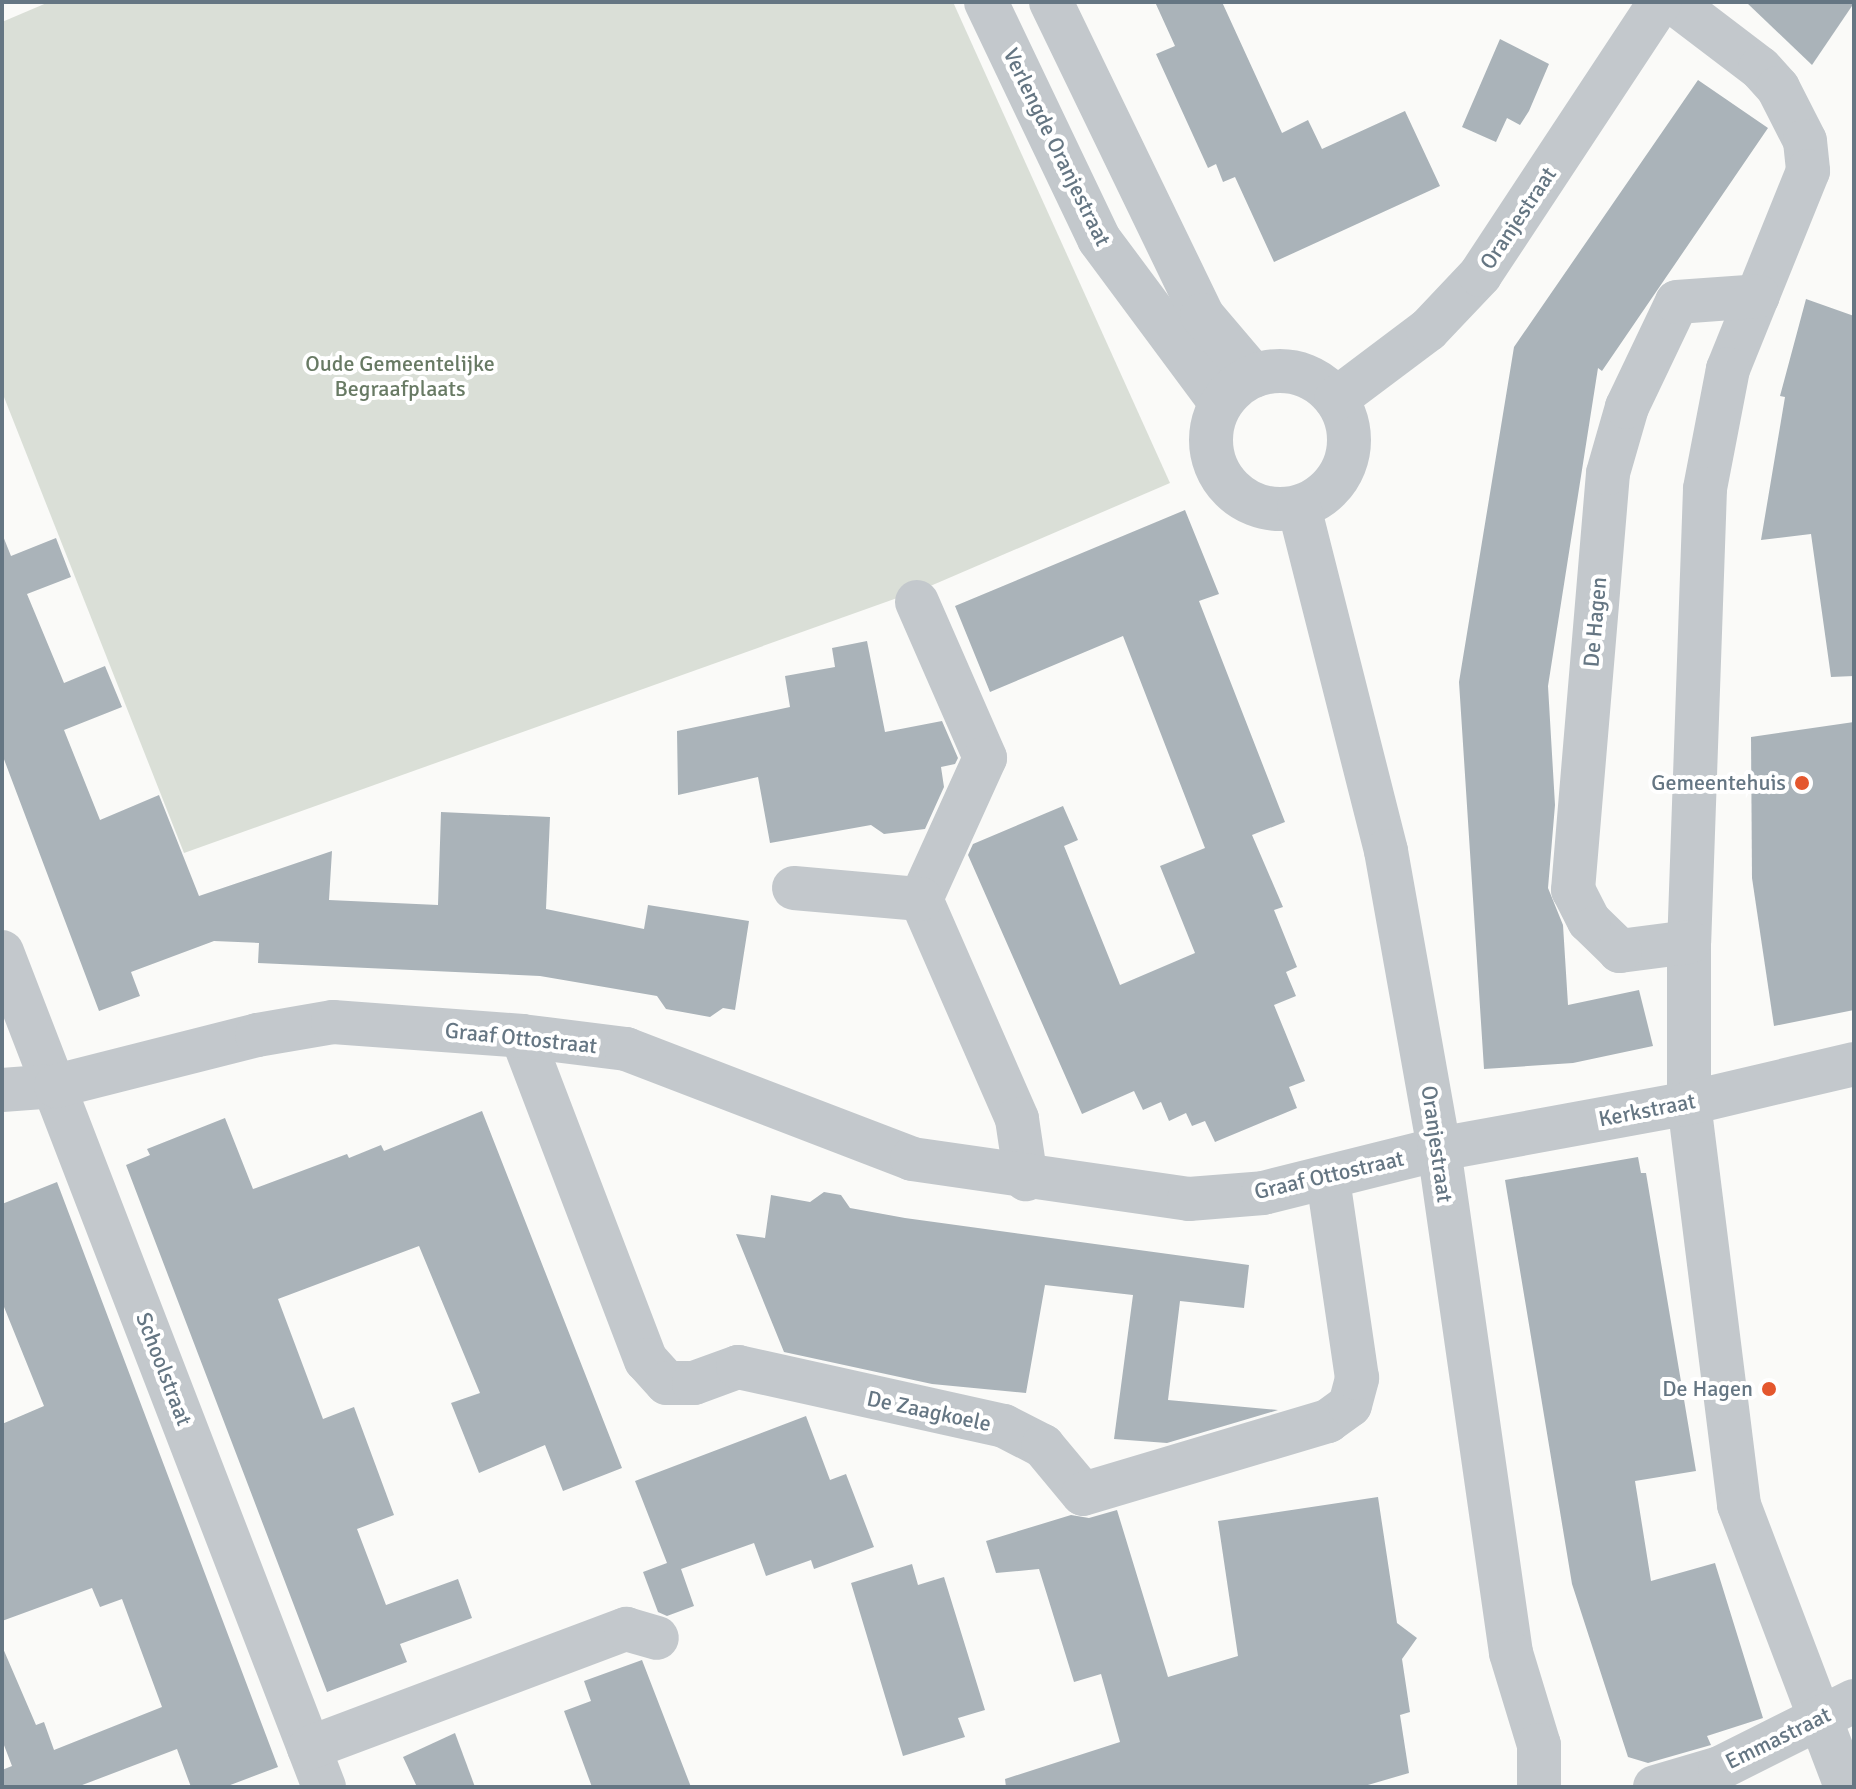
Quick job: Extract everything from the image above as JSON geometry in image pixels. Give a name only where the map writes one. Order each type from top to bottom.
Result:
[{"type":"street","name":"Verlengde Oranjestraat","points":[[986,2],[1099,239],[1238,389]]},
{"type":"street","points":[[1051,2],[1093,98],[1238,389]]},
{"type":"street","name":"Oranjestraat","points":[[1336,399],[1428,330],[1480,275],[1660,2]]},
{"type":"street","points":[[1673,2],[1760,68],[1778,88],[1805,141],[1808,171],[1728,369],[1705,489],[1689,942],[1689,1103],[1739,1505],[1835,1710],[1846,1787]]},
{"type":"street","name":"De Hagen","points":[[1689,942],[1620,951],[1589,921],[1573,890],[1608,473],[1627,407],[1677,302],[1758,296]]},
{"type":"street","points":[[1290,371],[1323,386],[1336,399],[1348,430],[1345,462],[1327,490],[1299,507],[1258,505],[1224,482],[1212,456],[1211,428],[1238,389],[1290,371]]},
{"type":"street","name":"Oranjestraat","points":[[1299,507],[1386,851],[1439,1149],[1511,1653],[1539,1745],[1539,1787]]},
{"type":"street","points":[[917,602],[985,758],[921,899],[1017,1119],[1026,1179]]},
{"type":"street","points":[[794,888],[921,899]]},
{"type":"street","name":"Schoolstraat","points":[[2,952],[317,1768]]},
{"type":"street","name":"Graaf Ottostraat","points":[[2,1090],[56,1086],[257,1035],[333,1022],[522,1036],[626,1049],[912,1159],[1026,1179],[1189,1199],[1263,1193],[1439,1149]]},
{"type":"street","name":"De Zaagkoele","points":[[522,1036],[646,1360],[667,1383],[694,1383],[738,1367],[1004,1426],[1043,1446],[1083,1494],[1328,1421],[1350,1405],[1357,1378],[1328,1178]]},
{"type":"street","name":"Kerkstraat","points":[[1439,1149],[1689,1103],[1854,1064]]},
{"type":"street","points":[[317,1768],[626,1629],[657,1638]]},
{"type":"street","name":"Emmastraat","points":[[1655,1787],[1720,1768],[1835,1710]]},
{"type":"green space","name":"Oude Gemeentelijke Begraafplaats","points":[[49,2],[953,2],[1170,483],[928,587],[184,853],[2,392],[2,22]]},
{"type":"building","points":[[1155,2],[1222,2],[1282,133],[1308,120],[1322,149],[1405,111],[1440,186],[1274,262],[1235,177],[1223,182],[1216,164],[1208,168],[1156,54],[1175,46]]},
{"type":"building","points":[[1746,2],[1854,2],[1854,3],[1812,65]]},
{"type":"building","points":[[1500,39],[1549,64],[1520,125],[1507,118],[1496,142],[1462,127]]},
{"type":"building","points":[[1698,80],[1768,128],[1602,371],[1598,368],[1548,686],[1555,805],[1548,888],[1563,925],[1568,1005],[1639,990],[1653,1046],[1573,1063],[1484,1069],[1459,682],[1514,347]]},
{"type":"building","points":[[1806,299],[1854,316],[1854,676],[1831,677],[1811,534],[1761,540],[1785,397],[1780,396]]},
{"type":"building","points":[[1185,510],[1219,594],[1199,601],[1285,822],[1252,835],[1283,907],[1274,910],[1297,967],[1286,972],[1296,996],[1274,1005],[1305,1081],[1289,1087],[1297,1108],[1215,1142],[1205,1121],[1192,1126],[1186,1113],[1169,1121],[1161,1102],[1143,1110],[1134,1091],[1082,1114],[968,855],[973,844],[1063,806],[1078,840],[1064,846],[1120,985],[1195,953],[1160,866],[1205,848],[1123,636],[990,692],[955,606]]},
{"type":"building","points":[[3,536],[11,556],[56,538],[71,577],[27,594],[64,683],[105,666],[122,707],[64,730],[100,820],[159,795],[199,896],[332,851],[329,900],[438,905],[441,812],[550,817],[546,909],[644,929],[648,905],[749,921],[735,1010],[723,1008],[710,1017],[666,1009],[657,996],[540,976],[258,963],[259,943],[214,941],[131,972],[140,996],[99,1011],[2,754]]},
{"type":"building","points":[[867,641],[885,732],[942,721],[958,758],[955,764],[941,767],[944,787],[925,829],[884,834],[871,825],[770,843],[758,777],[678,795],[677,731],[790,707],[785,676],[835,667],[832,648]]},
{"type":"building","points":[[1854,722],[1854,1010],[1774,1026],[1752,878],[1751,737]]},
{"type":"building","points":[[482,1111],[622,1468],[563,1491],[545,1445],[479,1473],[451,1403],[480,1393],[419,1246],[278,1299],[323,1419],[354,1407],[394,1515],[357,1529],[386,1605],[458,1579],[472,1618],[400,1644],[407,1662],[327,1692],[126,1165],[150,1155],[147,1149],[225,1118],[253,1189],[347,1154],[349,1158],[381,1145],[384,1151]]},
{"type":"building","points":[[1638,1157],[1641,1173],[1646,1173],[1696,1471],[1635,1481],[1651,1581],[1715,1563],[1763,1718],[1707,1736],[1711,1745],[1648,1763],[1628,1757],[1572,1584],[1505,1180]]},
{"type":"building","points":[[57,1182],[278,1767],[225,1787],[191,1787],[177,1749],[77,1787],[2,1787],[2,1770],[12,1766],[2,1740],[2,1646],[36,1725],[44,1722],[54,1750],[162,1707],[122,1599],[100,1607],[92,1588],[2,1621],[2,1424],[44,1406],[2,1302],[2,1204]]},
{"type":"building","points":[[824,1192],[841,1195],[850,1208],[905,1218],[1249,1265],[1244,1308],[1180,1301],[1168,1400],[1278,1410],[1167,1443],[1114,1439],[1133,1295],[1045,1285],[1026,1393],[932,1384],[784,1352],[736,1234],[765,1238],[771,1195],[810,1202]]},
{"type":"building","points":[[806,1416],[830,1480],[846,1474],[874,1547],[814,1569],[811,1560],[766,1576],[754,1543],[681,1569],[694,1606],[667,1616],[658,1612],[643,1572],[667,1563],[635,1481]]},
{"type":"building","points":[[1378,1497],[1397,1623],[1417,1638],[1402,1659],[1410,1712],[1400,1715],[1409,1773],[1361,1787],[1006,1787],[1005,1779],[1120,1742],[1101,1674],[1074,1682],[1039,1569],[996,1573],[986,1541],[1071,1515],[1089,1518],[1117,1510],[1168,1677],[1238,1656],[1218,1521]]},
{"type":"building","points":[[912,1564],[918,1585],[944,1577],[985,1710],[958,1718],[965,1737],[903,1756],[851,1583]]},
{"type":"building","points":[[642,1660],[691,1787],[592,1787],[564,1711],[591,1701],[584,1681]]},
{"type":"building","points":[[455,1733],[475,1787],[417,1787],[403,1757]]},
{"type":"place","name":"Gemeentehuis","points":[[1802,783]]},
{"type":"place","name":"De Hagen","points":[[1769,1389]]}]
